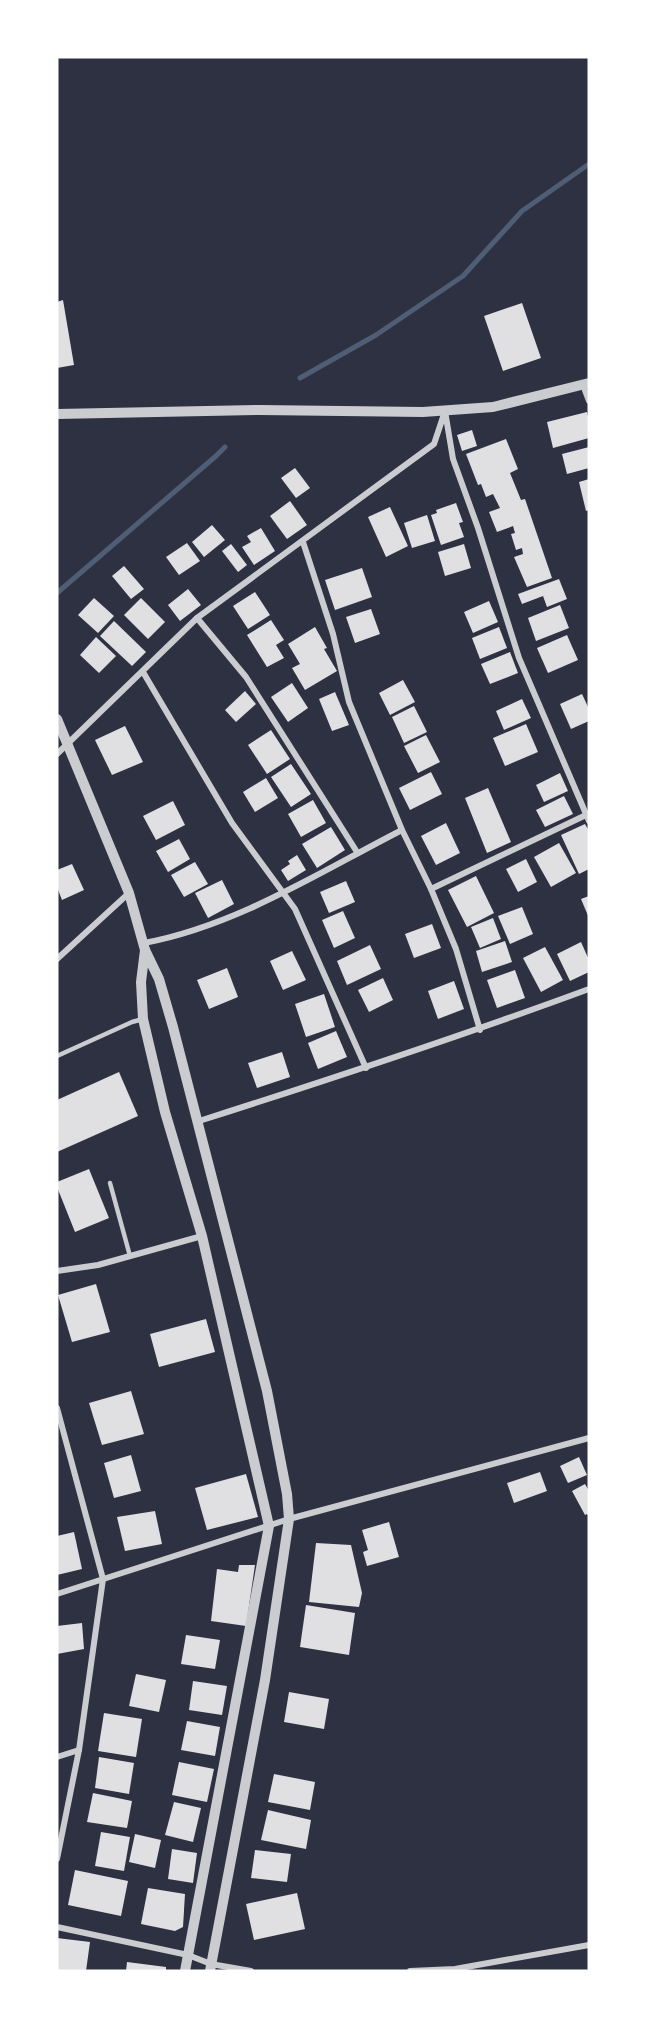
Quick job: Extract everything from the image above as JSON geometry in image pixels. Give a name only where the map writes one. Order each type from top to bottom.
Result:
[{"type":"street","points":[[57,414],[260,410],[445,411],[493,407],[586,384],[589,401]]},
{"type":"street","points":[[57,754],[197,618],[434,444],[445,411]]},
{"type":"street","points":[[430,889],[588,818],[519,658],[478,528],[453,459],[445,411]]},
{"type":"street","points":[[303,542],[333,634],[349,702],[402,830],[456,949],[480,1030]]},
{"type":"street","points":[[197,618],[246,677],[357,852]]},
{"type":"street","points":[[143,672],[232,823],[295,909],[366,1068]]},
{"type":"street","points":[[57,719],[129,893],[145,947],[159,979],[267,1391],[287,1494],[289,1519],[265,1680],[210,1967]]},
{"type":"street","points":[[145,947],[183,936],[284,893],[402,830]]},
{"type":"street","points":[[57,958],[129,893]]},
{"type":"street","points":[[145,947],[141,982],[143,1019],[165,1112],[202,1236],[269,1526],[184,1971]]},
{"type":"street","points":[[196,1122],[480,1030],[589,989]]},
{"type":"street","points":[[57,1271],[98,1265],[202,1236]]},
{"type":"street","points":[[57,1412],[103,1579],[79,1750],[57,1859]]},
{"type":"street","points":[[57,1594],[289,1519],[589,1438]]},
{"type":"street","points":[[57,1757],[79,1750]]},
{"type":"street","points":[[57,1928],[188,1955],[210,1967],[251,1971]]},
{"type":"street","points":[[410,1971],[455,1969],[589,1945]]},
{"type":"lane","points":[[57,1056],[143,1019]]},
{"type":"lane","points":[[110,1183],[130,1256]]},
{"type":"building","points":[[63,300],[74,365],[57,368],[57,302]]},
{"type":"building","points":[[522,303],[541,358],[503,371],[484,316]]},
{"type":"building","points":[[587,412],[589,438],[553,448],[547,422]]},
{"type":"building","points":[[472,430],[477,446],[462,451],[457,435]]},
{"type":"building","points":[[506,439],[518,469],[510,473],[521,500],[525,499],[552,578],[527,587],[514,557],[523,554],[522,548],[516,550],[511,534],[515,533],[513,526],[497,532],[489,512],[500,508],[493,494],[486,497],[481,484],[478,485],[466,454]]},
{"type":"building","points":[[589,447],[589,468],[567,474],[562,454]]},
{"type":"building","points":[[295,468],[310,488],[296,498],[281,478]]},
{"type":"building","points":[[589,479],[589,510],[586,511],[579,482]]},
{"type":"building","points":[[290,501],[307,525],[287,539],[270,516]]},
{"type":"building","points":[[456,503],[463,522],[459,523],[464,537],[441,545],[431,515],[437,513],[436,510]]},
{"type":"building","points":[[390,507],[408,546],[386,557],[368,517]]},
{"type":"building","points":[[427,515],[435,541],[412,548],[404,523]]},
{"type":"building","points":[[212,525],[225,540],[204,557],[192,542]]},
{"type":"building","points":[[261,528],[275,551],[254,565],[242,547],[251,542],[247,536]]},
{"type":"building","points":[[187,543],[200,561],[179,575],[166,557]]},
{"type":"building","points":[[231,544],[247,565],[238,572],[222,551]]},
{"type":"building","points":[[464,544],[471,568],[445,576],[438,552]]},
{"type":"building","points":[[124,566],[144,589],[131,599],[112,576]]},
{"type":"building","points":[[362,568],[372,597],[335,610],[325,580]]},
{"type":"building","points":[[559,579],[567,599],[547,607],[543,596],[522,604],[518,594]]},
{"type":"building","points":[[188,589],[201,605],[180,621],[168,605]]},
{"type":"building","points":[[255,592],[270,615],[248,629],[233,606]]},
{"type":"building","points":[[94,598],[114,616],[98,633],[78,615]]},
{"type":"building","points":[[141,598],[165,622],[148,639],[124,615]]},
{"type":"building","points":[[489,601],[498,622],[473,633],[464,612]]},
{"type":"building","points":[[560,605],[569,628],[536,641],[528,618]]},
{"type":"building","points":[[371,609],[380,634],[355,643],[346,617]]},
{"type":"building","points":[[271,620],[284,640],[276,645],[284,658],[267,667],[247,635]]},
{"type":"building","points":[[114,621],[146,652],[132,666],[100,636]]},
{"type":"building","points":[[315,627],[337,671],[305,690],[292,668],[300,664],[288,644]]},
{"type":"building","points":[[499,627],[507,648],[480,659],[472,638]]},
{"type":"building","points":[[567,635],[578,660],[548,673],[537,648]]},
{"type":"building","points":[[96,637],[116,656],[99,673],[80,655]]},
{"type":"building","points":[[510,652],[518,673],[490,684],[481,664]]},
{"type":"building","points":[[403,680],[415,702],[390,715],[379,693]]},
{"type":"building","points":[[292,683],[308,708],[288,722],[271,697]]},
{"type":"building","points":[[245,691],[256,704],[236,722],[225,710]]},
{"type":"building","points":[[335,692],[349,725],[332,731],[319,699]]},
{"type":"building","points":[[582,694],[589,709],[589,721],[571,729],[560,704]]},
{"type":"building","points":[[522,699],[531,718],[504,730],[496,711]]},
{"type":"building","points":[[414,706],[427,732],[404,743],[392,717]]},
{"type":"building","points":[[526,724],[538,752],[505,766],[493,738]]},
{"type":"building","points":[[125,726],[143,762],[112,775],[95,740]]},
{"type":"building","points":[[271,730],[290,759],[267,774],[248,745]]},
{"type":"building","points":[[426,735],[440,762],[418,773],[404,746]]},
{"type":"building","points":[[291,764],[311,794],[291,807],[271,777]]},
{"type":"building","points":[[431,772],[442,794],[410,810],[399,788]]},
{"type":"building","points":[[560,773],[568,791],[544,802],[536,785]]},
{"type":"building","points":[[266,778],[278,798],[255,812],[243,792]]},
{"type":"building","points":[[488,788],[511,842],[487,853],[465,798]]},
{"type":"building","points":[[564,796],[573,814],[545,827],[536,810]]},
{"type":"building","points":[[313,800],[326,823],[301,837],[288,814]]},
{"type":"building","points":[[173,801],[185,825],[156,840],[143,816]]},
{"type":"building","points":[[446,823],[460,853],[436,865],[421,836]]},
{"type":"building","points":[[585,824],[589,831],[589,869],[579,874],[561,835]]},
{"type":"building","points":[[331,827],[345,850],[317,868],[302,844]]},
{"type":"building","points":[[179,839],[190,859],[168,872],[156,851]]},
{"type":"building","points":[[559,843],[576,873],[551,887],[534,857]]},
{"type":"building","points":[[297,855],[306,870],[288,881],[281,870]]},
{"type":"building","points":[[526,859],[537,882],[518,892],[506,869]]},
{"type":"building","points":[[195,862],[208,884],[184,897],[171,875]]},
{"type":"building","points":[[72,864],[84,890],[62,900],[57,887],[57,870]]},
{"type":"building","points":[[476,876],[494,913],[467,927],[448,890]]},
{"type":"building","points":[[222,880],[234,904],[208,918],[195,893]]},
{"type":"building","points":[[346,881],[355,902],[329,913],[320,892]]},
{"type":"building","points":[[589,896],[589,918],[581,899]]},
{"type":"building","points":[[522,907],[533,934],[510,944],[498,916]]},
{"type":"building","points":[[343,911],[355,938],[334,948],[322,920]]},
{"type":"building","points":[[493,918],[501,939],[480,948],[471,927]]},
{"type":"building","points":[[432,924],[441,948],[414,958],[405,934]]},
{"type":"building","points":[[505,941],[512,962],[482,972],[476,951]]},
{"type":"building","points":[[581,942],[589,960],[589,972],[570,981],[557,954]]},
{"type":"building","points":[[370,945],[381,969],[347,985],[337,961]]},
{"type":"building","points":[[545,947],[563,980],[541,992],[523,958]]},
{"type":"building","points":[[292,951],[306,980],[283,990],[270,961]]},
{"type":"building","points":[[227,968],[238,997],[209,1009],[197,980]]},
{"type":"building","points":[[515,970],[525,998],[497,1008],[487,980]]},
{"type":"building","points":[[383,978],[393,1000],[369,1012],[358,990]]},
{"type":"building","points":[[454,981],[464,1009],[438,1019],[428,991]]},
{"type":"building","points":[[324,994],[335,1027],[306,1037],[295,1004]]},
{"type":"building","points":[[336,1031],[347,1057],[318,1069],[308,1043]]},
{"type":"building","points":[[282,1052],[290,1077],[257,1088],[248,1063]]},
{"type":"building","points":[[119,1072],[138,1116],[57,1152],[57,1100]]},
{"type":"building","points":[[89,1169],[109,1218],[75,1232],[57,1182]]},
{"type":"building","points":[[96,1284],[110,1332],[72,1342],[58,1295]]},
{"type":"building","points":[[206,1319],[215,1352],[159,1367],[150,1334]]},
{"type":"building","points":[[131,1391],[144,1434],[102,1445],[89,1403]]},
{"type":"building","points":[[131,1455],[141,1491],[114,1498],[104,1463]]},
{"type":"building","points":[[579,1457],[587,1475],[568,1483],[560,1466]]},
{"type":"building","points":[[540,1472],[547,1491],[514,1503],[507,1483]]},
{"type":"building","points":[[246,1474],[258,1517],[207,1530],[195,1488]]},
{"type":"building","points":[[585,1484],[589,1491],[589,1516],[585,1515],[572,1491]]},
{"type":"building","points":[[155,1511],[162,1544],[125,1551],[117,1517]]},
{"type":"building","points":[[389,1522],[399,1557],[367,1566],[363,1552],[368,1550],[362,1530]]},
{"type":"building","points":[[74,1532],[82,1569],[57,1575],[57,1536]]},
{"type":"building","points":[[316,1543],[351,1545],[362,1593],[359,1607],[309,1602]]},
{"type":"building","points":[[239,1565],[255,1565],[246,1626],[211,1621],[217,1569],[238,1572]]},
{"type":"building","points":[[306,1605],[355,1613],[349,1655],[300,1647]]},
{"type":"building","points":[[82,1623],[84,1649],[57,1654],[57,1626]]},
{"type":"building","points":[[186,1635],[220,1640],[215,1669],[181,1664]]},
{"type":"building","points":[[136,1674],[166,1680],[159,1712],[129,1706]]},
{"type":"building","points":[[193,1681],[227,1686],[222,1715],[189,1710]]},
{"type":"building","points":[[289,1692],[329,1699],[324,1729],[284,1722]]},
{"type":"building","points":[[104,1713],[142,1719],[136,1757],[98,1751]]},
{"type":"building","points":[[187,1721],[220,1727],[215,1756],[181,1750]]},
{"type":"building","points":[[99,1757],[134,1763],[129,1794],[95,1788]]},
{"type":"building","points":[[179,1762],[214,1769],[207,1802],[172,1795]]},
{"type":"building","points":[[274,1774],[315,1782],[310,1810],[268,1802]]},
{"type":"building","points":[[93,1793],[132,1801],[127,1828],[87,1822]]},
{"type":"building","points":[[174,1802],[201,1808],[193,1842],[165,1835]]},
{"type":"building","points":[[268,1810],[311,1820],[306,1849],[261,1840]]},
{"type":"building","points":[[101,1832],[130,1837],[124,1871],[95,1866]]},
{"type":"building","points":[[135,1834],[161,1840],[155,1868],[129,1862]]},
{"type":"building","points":[[172,1849],[197,1853],[193,1883],[168,1879]]},
{"type":"building","points":[[255,1850],[291,1854],[287,1882],[251,1878]]},
{"type":"building","points":[[75,1870],[128,1881],[121,1916],[68,1905]]},
{"type":"building","points":[[148,1888],[185,1894],[183,1927],[175,1931],[141,1924]]},
{"type":"building","points":[[297,1893],[305,1929],[254,1940],[246,1904]]},
{"type":"building","points":[[57,1938],[90,1942],[86,1971],[57,1971]]},
{"type":"building","points":[[127,1962],[166,1967],[166,1971],[126,1971]]},
{"type":"waterway","points":[[300,378],[376,335],[463,276],[522,211],[589,164]]},
{"type":"waterway","points":[[57,593],[225,447]]}]
